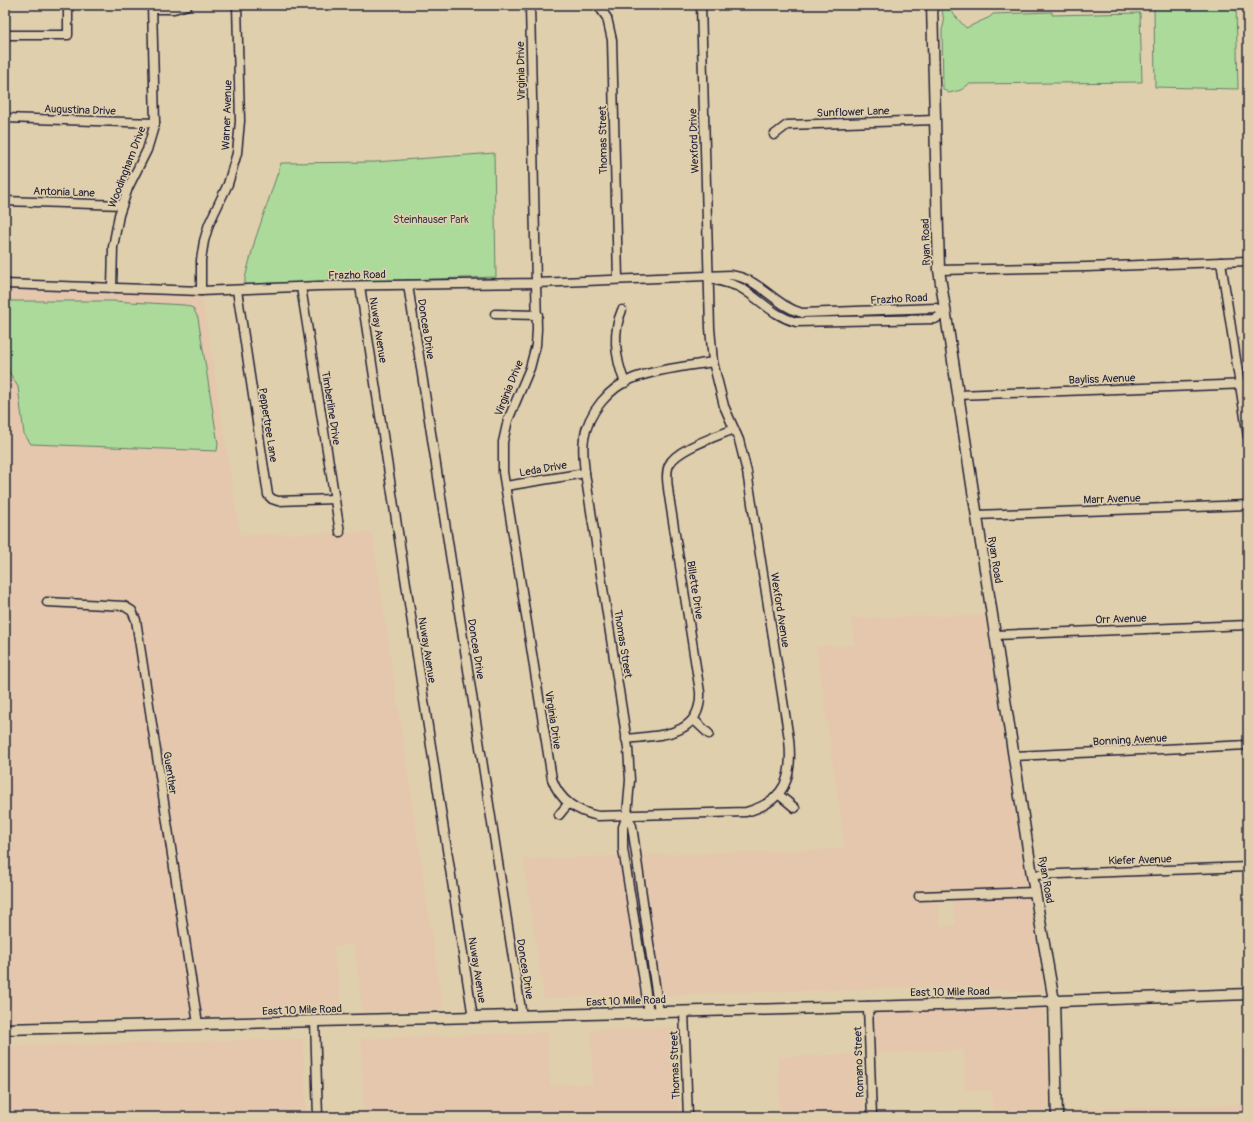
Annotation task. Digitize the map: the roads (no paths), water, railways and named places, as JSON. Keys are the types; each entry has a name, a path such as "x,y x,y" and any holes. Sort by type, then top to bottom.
{"main road":[{"name":"Ryan Road","path":"932,5 939,270 1032,875 1054,1001 1057,1117"},
{"name":"East 10 Mile Road","path":"5,1029 473,1018 1248,994"}],"street":[{"path":"5,35 68,35 68,5"},
{"path":"152,7 174,9 188,5"},
{"name":"Warner Avenue","path":"200,291 201,260 204,241 209,224 228,184 237,153 240,121 237,5"},
{"name":"Virginia Drive","path":"530,5 538,315 534,355 530,368 512,408 504,437 503,461 550,772 555,789 568,804 577,810 598,816 627,815"},
{"name":"Thomas Street","path":"598,5 607,18 612,40 618,279"},
{"name":"Wexford Drive","path":"701,5 708,276"},
{"name":"Woodingham Drive","path":"112,288 113,247 116,227 122,205 134,174 147,150 155,123 152,7"},
{"name":"Augustina Drive","path":"5,118 155,123"},
{"name":"Sunflower Lane","path":"774,135 787,125 935,120"},
{"name":"Antonia Lane","path":"5,201 122,205"},
{"path":"939,270 1087,267 1248,261"},
{"path":"1221,262 1244,384 1248,437"},
{"name":"Frazho Road","path":"5,284 200,291 301,287 536,283 730,275 743,277 761,288 785,307 802,312 936,308 945,313 935,319 796,322 776,315 740,287 717,282 708,276"},
{"name":"Wexford Avenue","path":"627,815 746,812 758,809 778,794 786,782 790,770 789,739 747,472 739,440 724,406 713,362 708,276"},
{"name":"Doncea Drive","path":"408,285 522,1016"},
{"name":"Nuway Avenue","path":"360,286 473,1018"},
{"name":"Timberline Drive","path":"301,287 340,532"},
{"name":"Peppertree Lane","path":"237,290 268,496 278,501 334,499"},
{"path":"622,310 617,328 617,351 618,365 625,383"},
{"path":"495,314 538,315"},
{"name":"Thomas Street","path":"660,1012 632,826 627,815 630,780 626,740 585,473 584,439 591,416 605,398 625,383 641,376 713,362"},
{"name":"Bayliss Avenue","path":"958,396 1244,384"},
{"name":"Billette Drive","path":"694,720 698,711 700,692 669,496 667,470 671,461 681,452 734,430"},
{"name":"Leda Drive","path":"506,486 585,473"},
{"name":"Marr Avenue","path":"976,515 1248,504"},
{"name":"Guenther","path":"47,602 124,606 132,611 136,620 198,1024"},
{"name":"Orr Avenue","path":"995,635 1248,625"},
{"path":"626,740 672,733 689,725 694,720 709,734"},
{"name":"Bonning Avenue","path":"1014,756 1248,745"},
{"path":"778,794 795,808"},
{"path":"559,815 568,804"},
{"path":"627,815 623,827 623,849 649,1012"},
{"name":"Kiefer Avenue","path":"1032,875 1248,867"},
{"path":"919,896 1036,892"},
{"path":"632,902 643,901"},
{"path":"637,937 648,934"},
{"name":"Romano Street","path":"868,1006 872,1117"},
{"name":"Thomas Street","path":"684,1011 688,1117"},
{"path":"315,1021 318,1117"}],"park label":[{"name":"Steinhauser Park","path":"431,219"}]}
